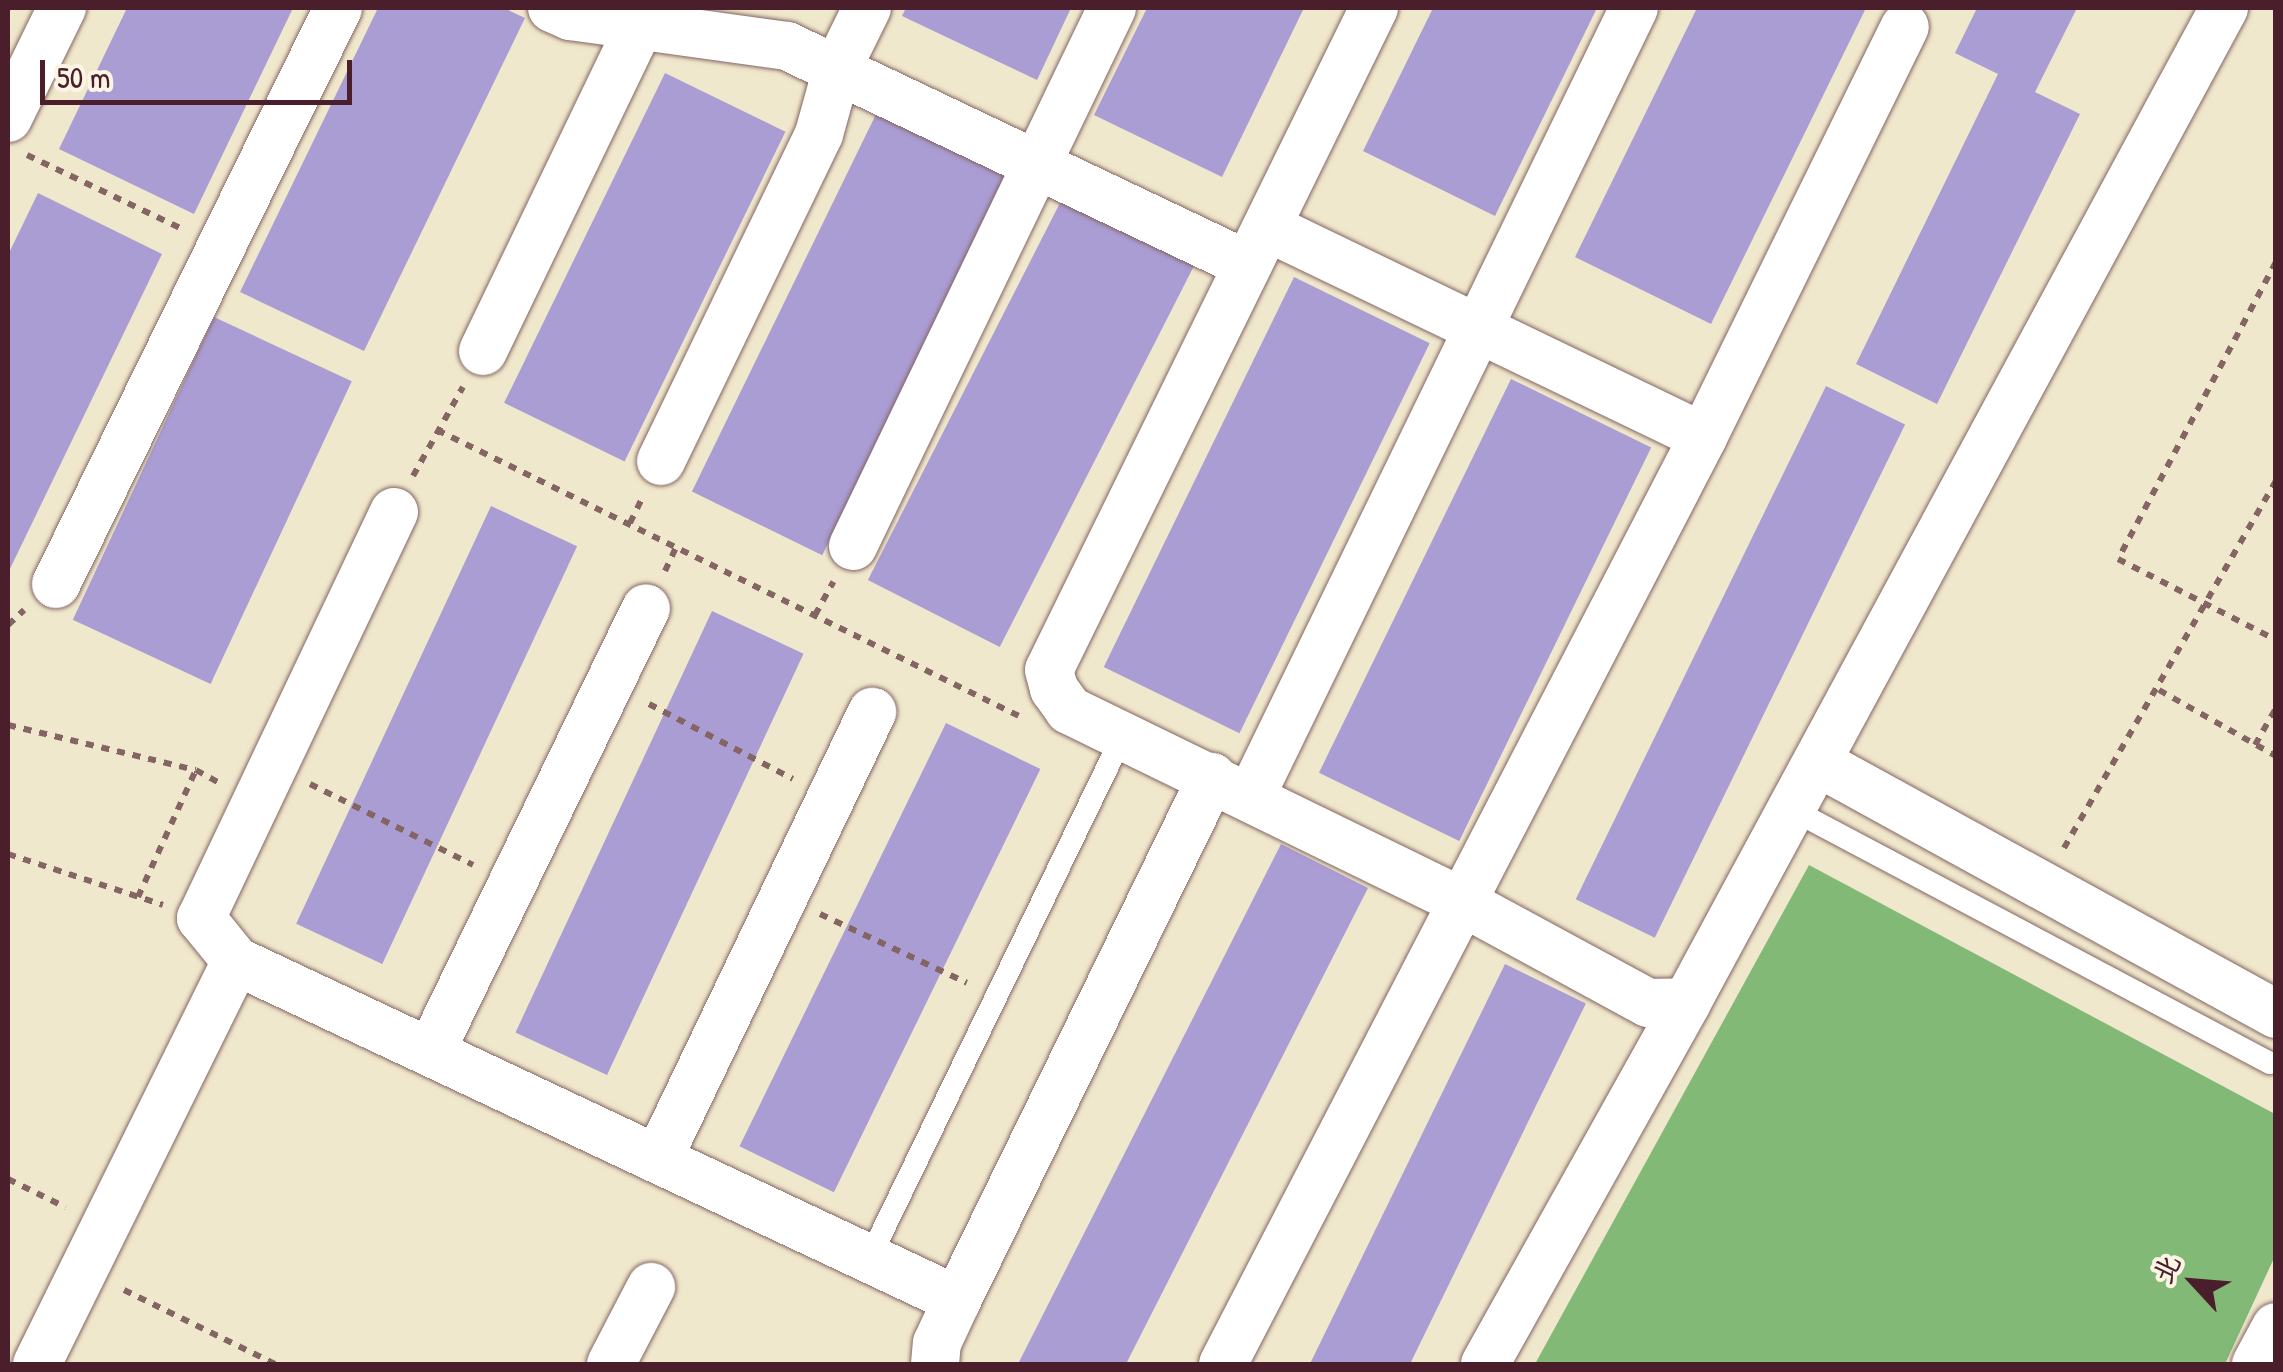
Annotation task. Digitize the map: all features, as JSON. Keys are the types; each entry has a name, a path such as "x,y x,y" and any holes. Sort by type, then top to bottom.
{"street":[{"path":"16,136 62,8"},
{"path":"56,584 338,8"},
{"path":"552,8 570,16 645,16 787,46 1038,164 1258,246 1702,437"},
{"path":"660,461 819,134 837,69 867,8"},
{"path":"852,546 1112,8"},
{"path":"1374,8 1048,670 1054,689 1069,710 1232,786 1462,902 1648,1003 1687,1002"},
{"path":"935,1364 937,1343 957,1300 1232,786 1634,8"},
{"path":"1485,1364 1687,1002 2224,8"},
{"path":"484,351 645,16"},
{"path":"1222,1364 1702,437 1905,27"},
{"path":"394,512 201,918 236,962 957,1300"},
{"path":"431,1051 646,608"},
{"path":"658,1159 872,712"},
{"path":"1817,762 2040,888 2276,1014"},
{"path":"36,1364 236,962"},
{"path":"611,1364 651,1287"},
{"path":"2256,1364 2276,1327"}],"lane":[{"path":"869,1260 1123,735"},
{"path":"1792,809 2270,1064"}],"path":[{"path":"16,136 222,248"},
{"path":"2276,262 2118,559 2276,640"},
{"path":"394,512 484,351"},
{"path":"438,430 1020,717"},
{"path":"2040,888 2159,690 2276,481"},
{"path":"609,683 830,798"},
{"path":"2159,690 2276,756"},
{"path":"2255,744 2276,708"},
{"path":"8,725 264,784 510,883"},
{"path":"138,897 196,770"},
{"path":"8,854 201,918"},
{"path":"782,897 996,997"},
{"path":"8,1179 103,1225"},
{"path":"82,1269 275,1364"}],"green space":[{"path":"1809,865 2275,1114 2275,1256 2225,1364 1535,1364"}],"building":[{"path":"127,8 293,8 194,214 59,149"},
{"path":"378,8 504,8 525,18 364,351 240,292"},
{"path":"906,8 1071,8 1037,80 902,16"},
{"path":"1147,8 1304,8 1222,177 1094,115"},
{"path":"1433,8 1597,8 1495,216 1363,151"},
{"path":"1697,8 1866,8 1711,324 1575,257"},
{"path":"1977,8 2077,8 2035,92 2080,114 1937,404 1856,364 1998,74 1955,53"},
{"path":"665,73 785,132 625,462 504,403"},
{"path":"880,106 1010,170 822,555 692,492"},
{"path":"38,193 162,254 8,573 8,255"},
{"path":"1064,195 1196,262 1000,647 868,580"},
{"path":"1294,277 1430,343 1239,733 1104,667"},
{"path":"214,317 352,381 211,684 73,620"},
{"path":"1511,379 1651,447 1459,841 1319,773"},
{"path":"1826,386 1905,425 1655,938 1576,899"},
{"path":"491,506 577,546 382,964 296,924"},
{"path":"712,611 804,654 607,1075 515,1032"},
{"path":"946,723 1040,769 834,1192 740,1146"},
{"path":"1281,844 1368,888 1126,1364 1019,1362"},
{"path":"1505,964 1586,1003 1410,1364 1310,1364"}]}
